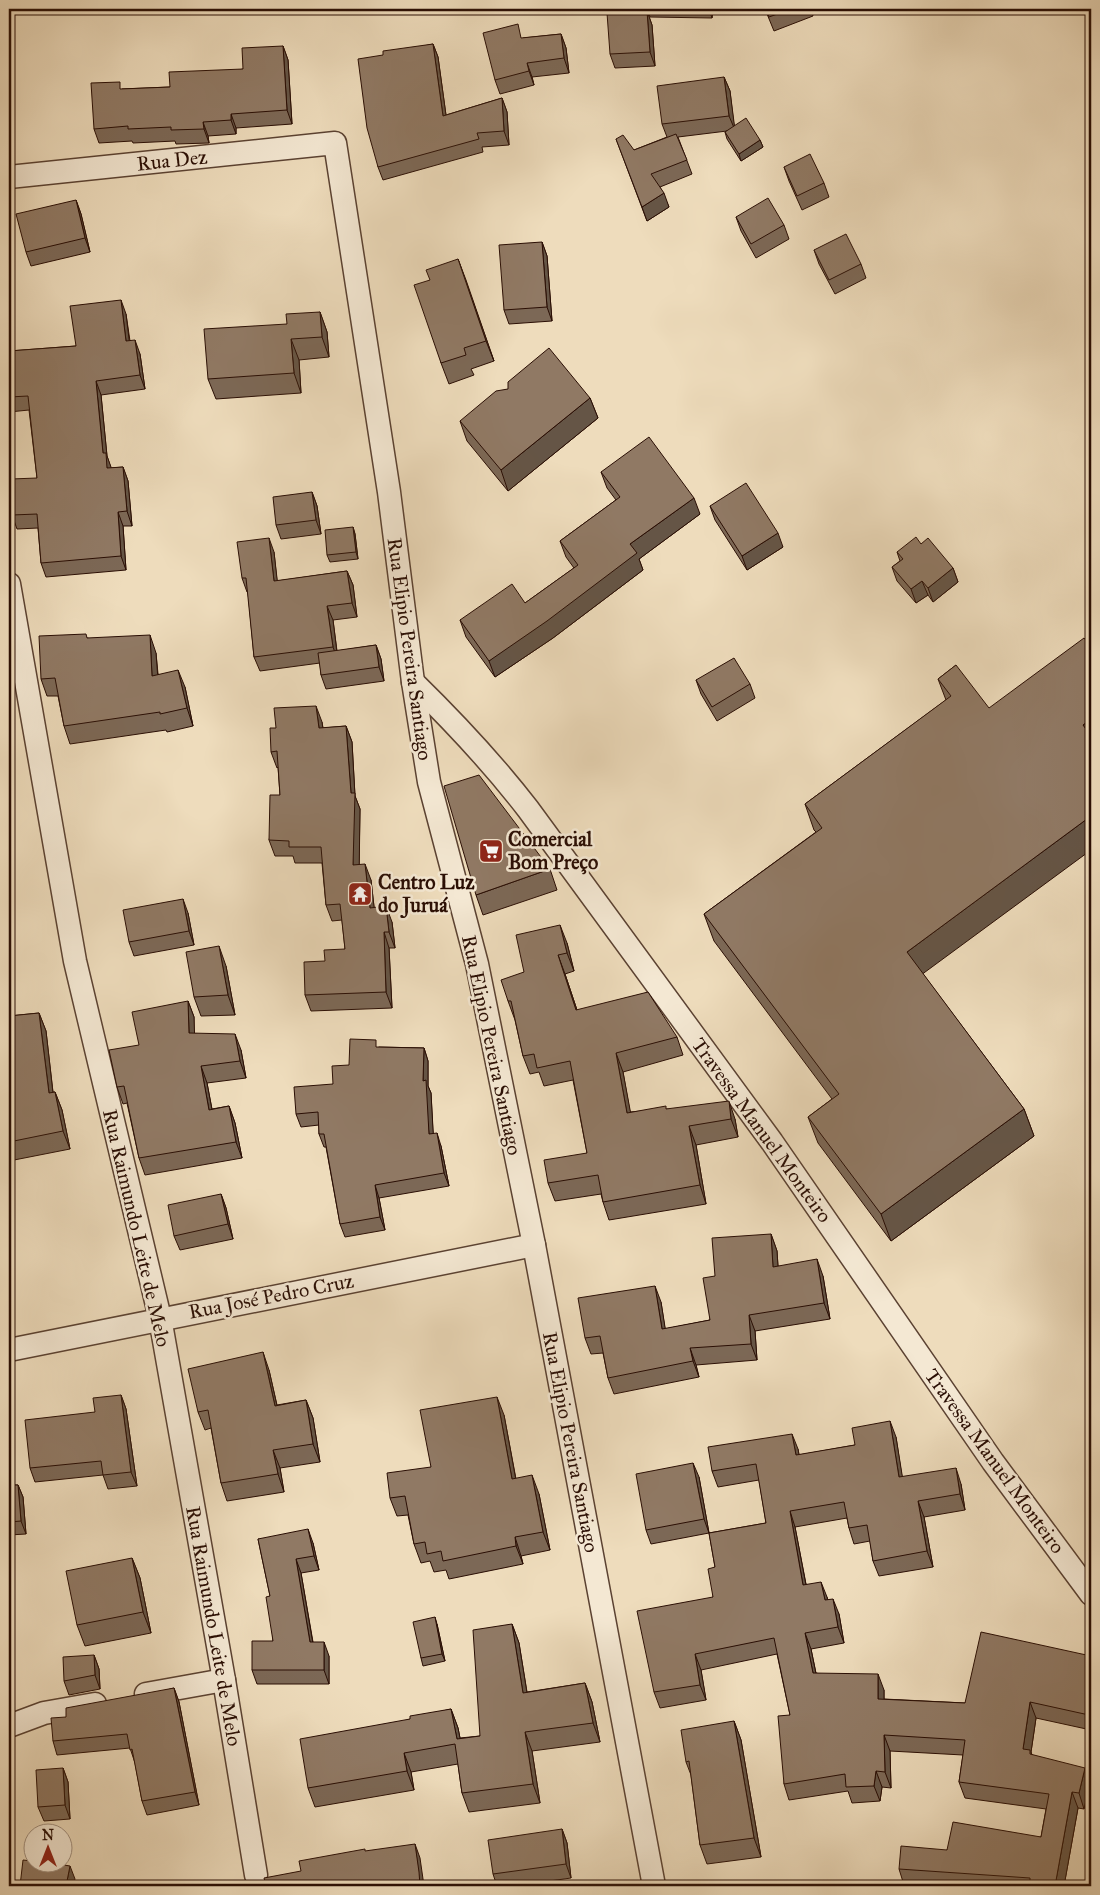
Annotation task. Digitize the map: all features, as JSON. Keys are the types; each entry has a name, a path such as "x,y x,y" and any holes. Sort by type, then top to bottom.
{"street":[{"name":"Rua Dez","path":"9,177 336,143"},
{"name":"Rua Elipio Pereira Santiago","path":"336,143 389,492 413,682 429,782 476,964 534,1244 654,1886"},
{"name":"Rua Raimundo Leite de Melo","path":"9,584 75,961 160,1318 224,1680 256,1875"},
{"name":"Travessa Manuel Monteiro","path":"413,682 466,734 528,809 772,1142 993,1462 1091,1594"},
{"name":"Rua José Pedro Cruz","path":"9,1350 534,1244"},
{"path":"9,1726 44,1713 224,1680"}],"building":[{"path":"766,9 791,9 769,17"},
{"path":"647,11 650,52 610,54 607,13"},
{"path":"518,24 521,38 561,34 564,58 527,63 529,71 495,80 483,33"},
{"path":"433,44 443,116 502,98 504,131 477,133 479,139 378,167 367,128 358,59 383,55 383,51"},
{"path":"283,46 287,110 231,114 231,120 203,122 204,129 171,130 171,127 128,129 128,126 94,129 91,83 120,82 120,89 170,87 169,72 243,69 242,48"},
{"path":"724,77 729,116 662,124 657,86"},
{"path":"746,118 760,140 739,154 725,132"},
{"path":"676,134 687,160 651,174 664,193 642,207 616,139 623,135 634,150"},
{"path":"810,154 824,183 797,196 784,167"},
{"path":"768,198 784,225 751,244 736,217"},
{"path":"76,200 85,238 26,252 16,214"},
{"path":"846,234 861,264 829,280 814,250"},
{"path":"542,242 547,307 504,310 499,245"},
{"path":"458,259 486,341 464,348 466,355 441,363 414,285 430,280 426,270"},
{"path":"121,300 126,341 135,340 140,375 96,381 103,453 106,453 107,468 123,467 127,511 118,512 121,556 41,563 37,514 12,515 11,479 37,478 28,396 9,397 9,351 76,346 70,306"},
{"path":"320,312 322,337 291,339 294,373 208,379 204,329 287,324 286,314"},
{"path":"549,348 590,398 501,470 460,421 496,391 508,389 508,382"},
{"path":"649,437 694,498 630,544 637,553 547,621 489,661 460,620 512,584 525,603 578,565 560,541 620,497 601,472"},
{"path":"746,483 778,533 742,556 710,506"},
{"path":"312,492 316,520 276,525 273,497"},
{"path":"353,527 356,552 327,555 325,530"},
{"path":"916,537 921,544 928,538 953,568 928,588 922,581 911,589 892,567 903,559 897,552"},
{"path":"269,538 274,581 347,571 352,603 327,606 333,647 254,657 246,578 242,578 237,542"},
{"path":"86,634 87,638 150,635 152,676 178,670 187,708 160,714 160,712 64,726 55,678 41,679 39,636"},
{"path":"1084,638 1091,644 1091,719 1083,725 1091,736 1091,816 907,952 1024,1109 881,1214 808,1117 839,1094 704,914 822,828 805,804 951,696 938,679 956,665 989,708"},
{"path":"376,645 379,667 321,675 318,653"},
{"path":"734,658 750,684 712,707 696,680"},
{"path":"316,706 319,728 346,726 351,793 355,793 353,865 365,864 370,908 386,906 389,932 384,932 386,992 305,995 304,962 325,961 324,950 345,949 340,904 326,905 321,847 289,847 289,841 269,840 270,795 280,795 277,751 271,752 270,728 276,728 274,708"},
{"path":"479,775 550,869 476,895 444,786"},
{"path":"183,899 189,931 129,942 123,910"},
{"path":"560,925 567,953 558,955 576,1010 648,992 677,1037 616,1053 627,1113 666,1106 666,1109 729,1101 731,1119 689,1126 700,1185 603,1202 598,1175 548,1183 544,1160 587,1153 570,1061 537,1068 534,1054 523,1056 511,1001 508,1001 501,980 524,972 516,935"},
{"path":"219,946 228,995 194,997 186,952"},
{"path":"188,1001 189,1033 235,1034 240,1061 201,1066 209,1110 229,1106 236,1142 139,1158 124,1086 117,1087 109,1050 139,1045 132,1012"},
{"path":"39,1013 49,1093 55,1092 63,1131 9,1142 9,1016"},
{"path":"350,1039 376,1040 376,1047 424,1048 423,1081 426,1080 429,1134 437,1133 444,1173 375,1185 380,1217 340,1224 324,1134 319,1134 318,1112 296,1114 294,1087 333,1084 332,1066 349,1065"},
{"path":"221,1194 228,1224 174,1236 168,1205"},
{"path":"771,1234 773,1267 817,1259 824,1303 749,1315 751,1344 690,1348 693,1361 608,1378 600,1336 585,1338 578,1298 655,1286 662,1329 710,1320 703,1278 715,1276 712,1238"},
{"path":"263,1352 275,1406 306,1400 313,1444 273,1450 278,1474 221,1483 208,1410 198,1412 188,1369"},
{"path":"121,1395 131,1472 103,1475 101,1461 30,1468 25,1420 95,1412 93,1398"},
{"path":"497,1397 512,1479 532,1475 543,1532 515,1537 516,1546 443,1561 441,1551 427,1554 425,1542 414,1544 405,1496 390,1498 387,1473 431,1467 420,1410"},
{"path":"890,1421 899,1477 956,1468 960,1494 918,1501 927,1551 873,1561 867,1525 849,1528 844,1502 790,1511 803,1585 821,1582 825,1600 833,1599 838,1627 805,1633 813,1673 878,1674 878,1699 965,1703 981,1632 1091,1656 1091,1704 1089,1715 1030,1702 1023,1749 1030,1750 1030,1754 1085,1768 1079,1793 1072,1792 1055,1886 1030,1886 1030,1878 899,1869 901,1846 947,1850 953,1822 1041,1837 1049,1794 959,1782 965,1740 884,1735 885,1772 876,1771 874,1786 846,1787 845,1774 784,1784 778,1716 790,1715 774,1638 695,1654 700,1685 654,1692 637,1611 713,1597 708,1569 715,1567 709,1533 766,1523 756,1464 712,1471 708,1447 792,1434 796,1455 855,1445 852,1428"},
{"path":"693,1463 704,1519 646,1530 636,1474"},
{"path":"9,1485 18,1485 21,1521 9,1522"},
{"path":"308,1529 314,1556 296,1559 310,1642 324,1642 324,1670 252,1670 252,1641 273,1641 266,1597 270,1596 258,1539"},
{"path":"132,1558 143,1612 77,1625 66,1571"},
{"path":"435,1617 442,1654 421,1658 413,1622"},
{"path":"512,1624 523,1693 585,1683 593,1723 525,1732 533,1784 462,1793 455,1744 404,1753 407,1771 308,1788 300,1739 410,1719 410,1716 451,1709 457,1739 480,1736 473,1630"},
{"path":"94,1655 95,1675 64,1681 63,1657"},
{"path":"174,1688 195,1792 142,1801 132,1749 130,1750 127,1734 53,1741 51,1718 66,1717 66,1708"},
{"path":"734,1721 754,1838 700,1845 689,1761 686,1762 681,1730"},
{"path":"63,1768 65,1805 38,1807 36,1770"},
{"path":"562,1829 566,1864 493,1874 488,1840"},
{"path":"415,1844 420,1886 266,1886 264,1878 301,1871 299,1861 365,1849 365,1851"},
{"path":"22,1869 22,1872 69,1872 66,1886 20,1886"}],"place":[{"name":"Comercial Bom Preço","path":"491,851"},
{"name":"Centro Luz do Juruá","path":"360,894"}]}
